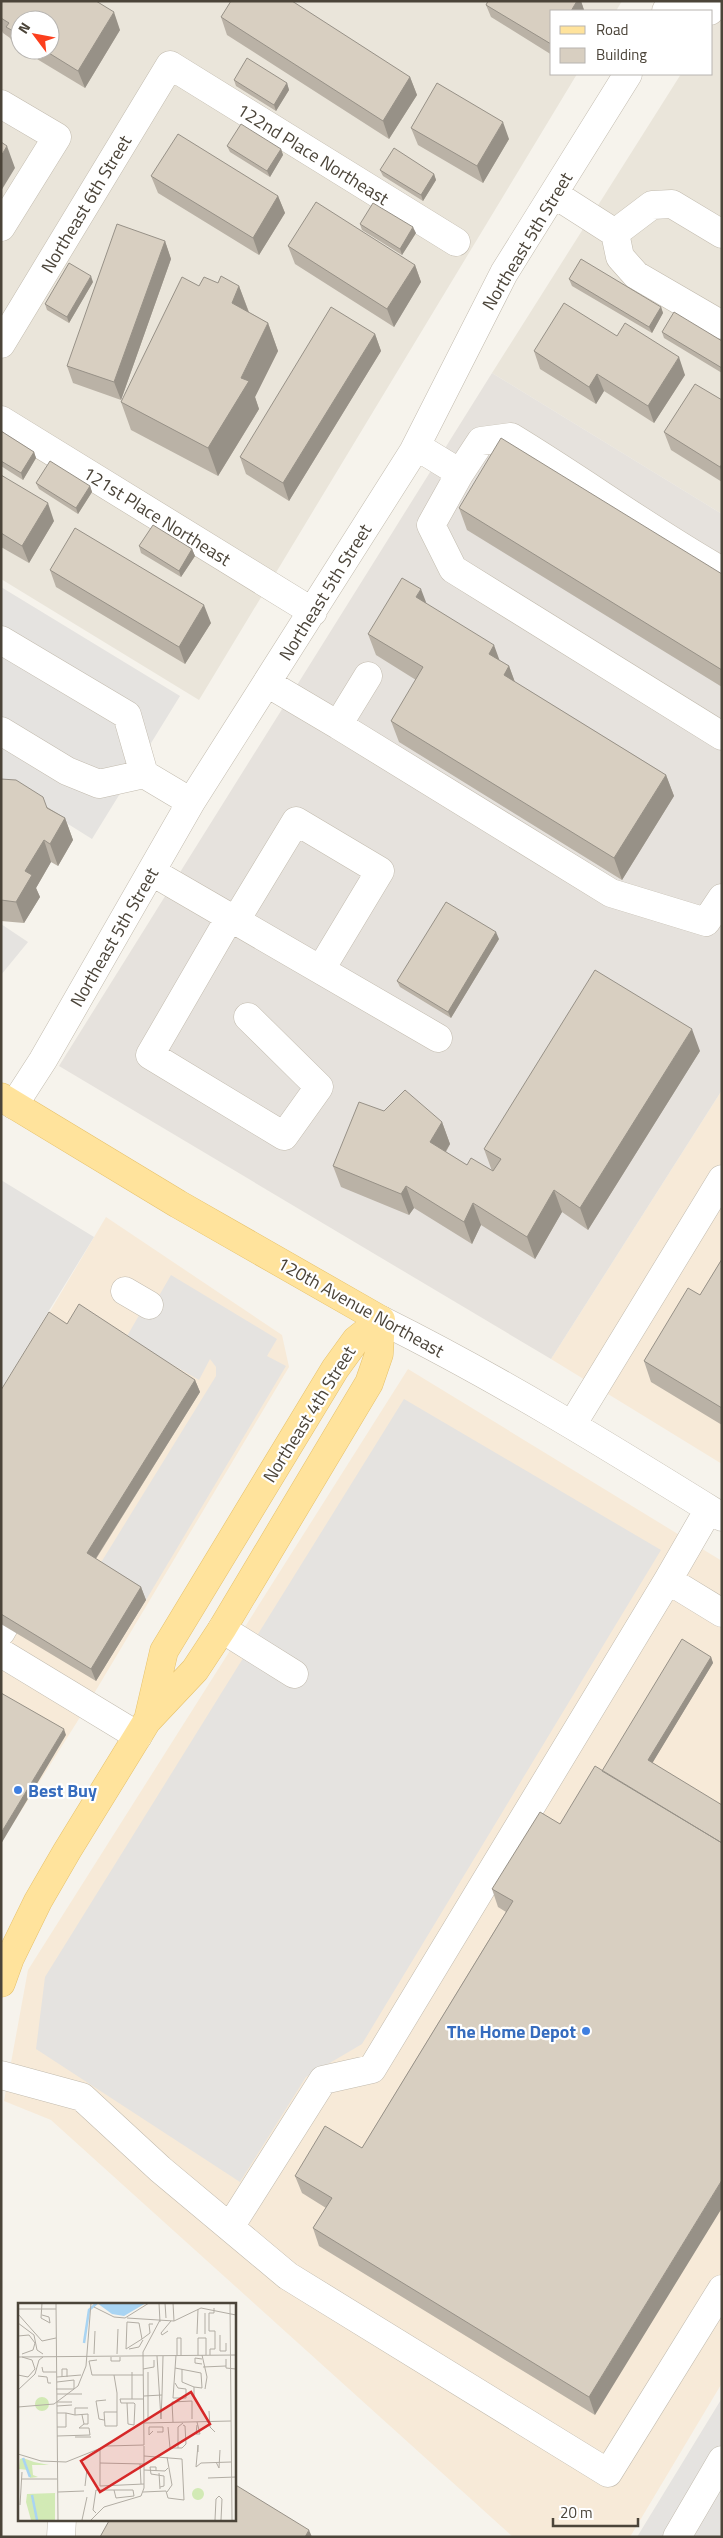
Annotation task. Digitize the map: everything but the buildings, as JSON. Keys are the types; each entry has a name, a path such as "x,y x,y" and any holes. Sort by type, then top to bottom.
{"main road":[{"name":"120th Avenue Northeast","path":"8,1101 186,1209 381,1320"},
{"name":"Northeast 4th Street","path":"1,1983 10,1958 38,1901 143,1728 195,1670 222,1629 369,1383 379,1354 381,1320"},
{"name":"Northeast 4th Street","path":"143,1728 164,1651 335,1369 356,1340 381,1320"}],"street":[{"path":"693,1 708,10"},
{"name":"122nd Place Northeast","path":"170,65 456,242"},
{"name":"Northeast 6th Street","path":"1,344 170,65"},
{"name":"Northeast 5th Street","path":"8,1101 152,872 191,802 313,612 416,446 504,273 627,75"},
{"path":"1,104 57,137 1,227"},
{"path":"554,194 615,233 620,257 636,276 722,326"},
{"path":"615,233 652,205 672,204 722,234"},
{"name":"121st Place Northeast","path":"1,420 313,612"},
{"path":"722,571 680,547 588,484 511,436 481,441 460,473 431,525 453,569 722,736"},
{"path":"416,446 460,473"},
{"path":"1,640 127,715 144,774 191,802"},
{"path":"338,725 368,676"},
{"path":"267,683 611,893 706,922 722,898"},
{"path":"1,731 67,771 99,784 144,774"},
{"path":"248,1017 319,1087 284,1136 150,1055 233,918 296,822 380,871 321,969"},
{"path":"152,872 438,1038"},
{"path":"572,1425 722,1179"},
{"path":"125,1291 149,1305"},
{"name":"120th Avenue Northeast","path":"381,1320 437,1348 572,1425 715,1513"},
{"path":"230,2227 323,2080 372,2069 668,1580 715,1513"},
{"path":"668,1580 722,1612"},
{"path":"222,1629 294,1674"},
{"path":"1,1653 57,1672 143,1728"},
{"path":"1,2075 82,2097 160,2169 288,2276 608,2473 722,2289"},
{"path":"677,2537 722,2460"},
{"path":"60,2537 62,2520"}],"shaded area":[{"path":"1,1 622,1 617,10 550,10 550,75 576,75 199,700 1,579"},
{"path":"722,9 722,514 492,373 680,75 713,75 713,23"},
{"path":"492,373 722,514 722,1090 551,1359 59,1066"},
{"path":"1,587 180,696 92,839 1,782"},
{"path":"1,924 28,942 1,975"},
{"path":"722,1090 722,1464 551,1359"},
{"path":"1,1180 94,1237 1,1389"},
{"path":"106,1217 282,1335 289,1367 77,1722 1,1843 1,1394"},
{"path":"171,1275 277,1339 267,1356 286,1366 146,1600 97,1569 216,1376 216,1367 210,1359 199,1380 126,1338 138,1317 160,1294"},
{"path":"408,1369 722,1561 722,2383 630,2537 513,2537 51,2120 4,2101 28,1970"},
{"path":"404,1399 661,1550 362,2044 306,2077 240,2182 36,2049 45,1977"},
{"path":"722,2398 722,2533 720,2537 637,2537"}],"place":[{"name":"Best Buy","path":"18,1790"},
{"name":"The Home Depot","path":"586,2031"}]}
